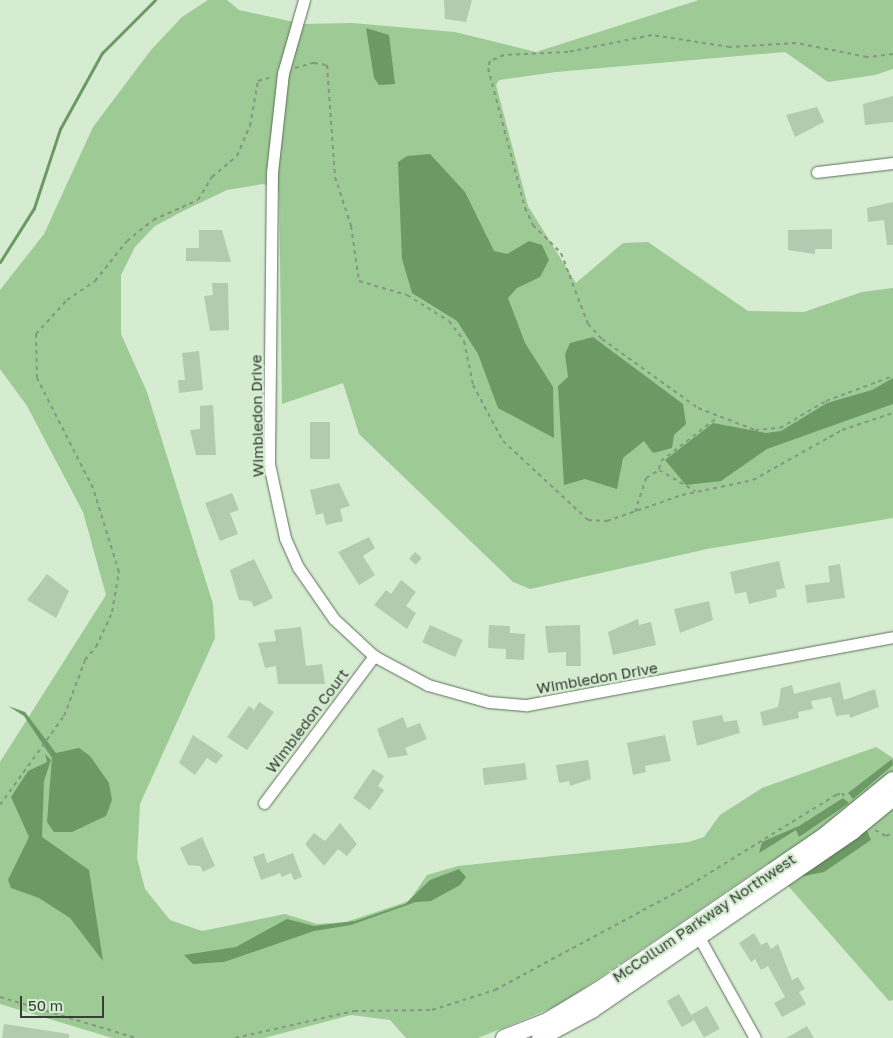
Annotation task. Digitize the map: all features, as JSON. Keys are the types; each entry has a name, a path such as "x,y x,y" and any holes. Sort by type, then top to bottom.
{"street":[{"name":"Wimbledon Drive","path":"304,0 284,73 272,172 269,464 277,510 298,566 334,619 374,656 457,696 527,705 893,637"},
{"path":"817,172 893,164"},
{"name":"Wimbledon Court","path":"264,803 374,656"},
{"name":"McCollum Parkway Northwest","path":"862,815 893,780"},
{"name":"McCollum Parkway Northwest","path":"540,1038 587,1013 696,932 862,815 893,798"},
{"path":"696,932 755,1038"},
{"name":"McCollum Parkway Northwest","path":"504,1038 570,1008 696,932"}],"path":[{"path":"893,54 867,57 796,43 730,47 652,35 568,52 504,55 490,61 504,142 525,208 533,225 568,265 588,324 687,401 718,417 755,430 780,428 826,401 893,376"},
{"path":"290,70 314,63 327,65 335,177 351,226 358,281 417,299 449,321 464,341 473,385 504,441 588,520 598,523 697,492 753,480 842,430 893,413"},
{"path":"0,805 38,749 64,716 85,660 104,632 119,572 93,488 40,385 33,354 36,334 67,300 95,280 127,241 153,220 198,200 219,170 237,156 250,126 258,81 276,77"},
{"path":"635,512 646,478 659,470 661,461 718,417"},
{"path":"659,470 697,492"},
{"path":"235,1038 354,1010 432,1010 495,990 690,885 842,793 880,835 893,834"},
{"path":"0,997 136,1038"}],"shaded area":[{"path":"208,0 227,0 239,10 303,24 352,23 455,32 536,52 699,0 893,0 893,69 875,75 828,82 785,52 556,72 499,80 496,85 528,206 576,283 623,243 648,242 748,311 804,312 862,292 893,288 893,518 707,549 530,589 513,582 359,434 343,383 282,404 279,191 263,184 227,190 185,210 155,226 135,247 121,275 121,334 147,392 213,604 215,638 140,804 137,858 145,889 170,920 202,931 285,914 317,924 346,922 409,901 427,875 458,866 689,842 704,837 720,815 762,788 876,747 893,758 893,1000 889,1001 768,863 559,1005 478,1038 406,1038 390,1020 351,1015 264,1038 112,1038 0,1004 0,762 106,595 83,512 27,406 0,369 0,290 44,234 93,127 151,50 182,17"},
{"path":"366,28 389,35 395,84 379,85 374,78"},
{"path":"430,154 465,192 494,251 507,254 529,241 542,245 549,260 540,277 517,288 508,298 525,343 553,387 554,438 498,408 478,354 457,321 412,293 402,259 398,162 407,156"},
{"path":"593,337 683,404 686,424 674,435 672,448 653,453 644,441 623,458 617,489 585,479 564,485 558,386 568,377 565,354 570,343"},
{"path":"893,378 893,404 767,449 721,481 686,485 665,460 713,423 766,433 781,431 827,403 872,390"},
{"path":"8,706 25,712 56,753 79,748 90,756 109,783 112,800 106,816 72,832 54,832 47,822 52,758 24,716"},
{"path":"45,754 51,760 44,781 42,837 89,870 103,961 70,918 39,898 11,888 8,880 29,837 11,797 28,771 47,762"},
{"path":"892,759 893,765 853,799 848,793"},
{"path":"843,798 849,803 799,837 796,830 759,853 762,842 799,826"},
{"path":"866,828 871,840 824,872 799,877"},
{"path":"459,869 466,877 460,885 431,901 416,902 351,925 314,931 224,962 193,964 184,955 236,947 287,919 314,926 355,921 405,904 430,880"}],"building":[{"path":"444,0 472,0 466,22 445,19"},
{"path":"893,96 893,122 865,125 863,104"},
{"path":"817,107 824,122 795,137 786,115"},
{"path":"893,202 893,245 887,245 884,220 868,222 867,208"},
{"path":"832,229 832,249 815,249 815,254 788,250 788,230"},
{"path":"199,230 222,230 231,262 186,261 186,248 199,248"},
{"path":"212,283 228,283 229,330 210,331 204,296 213,295"},
{"path":"199,351 203,390 179,393 178,380 185,380 182,353"},
{"path":"213,405 216,455 196,455 190,430 200,429 200,406"},
{"path":"310,422 330,422 330,459 310,459"},
{"path":"339,483 350,506 340,509 343,521 326,525 323,513 316,515 310,490"},
{"path":"232,493 239,510 230,513 238,534 220,541 205,503"},
{"path":"369,537 375,548 363,556 375,575 359,585 338,552"},
{"path":"415,552 422,558 416,565 409,559"},
{"path":"254,559 273,598 254,607 251,601 239,600 230,570"},
{"path":"779,561 785,588 776,590 777,597 749,604 746,592 735,594 730,572"},
{"path":"840,564 845,598 807,603 805,585 830,582 828,566"},
{"path":"47,574 69,591 56,618 27,600"},
{"path":"401,580 416,592 406,606 416,613 407,629 374,605 386,590 391,594"},
{"path":"709,601 713,620 680,633 674,609"},
{"path":"638,619 639,625 651,622 656,645 613,655 608,632"},
{"path":"430,625 463,640 455,657 422,642"},
{"path":"489,625 510,626 510,633 525,634 524,660 506,659 506,649 488,648"},
{"path":"580,625 581,666 566,666 566,652 548,653 545,626"},
{"path":"301,627 306,666 322,664 325,684 278,684 276,666 265,668 258,643 276,641 274,630"},
{"path":"840,682 844,700 875,689 879,707 850,718 849,714 836,716 831,697 811,701 813,709 798,712 799,718 763,726 760,712 778,707 781,688 792,685 794,694"},
{"path":"259,702 274,712 247,750 227,737 249,706 254,710"},
{"path":"722,715 724,722 737,720 740,733 697,746 692,721"},
{"path":"403,717 407,728 420,723 427,739 405,748 408,755 388,758 377,729"},
{"path":"193,735 223,755 216,764 207,758 195,775 179,763"},
{"path":"665,735 671,761 645,766 646,772 633,775 627,743"},
{"path":"588,760 591,779 570,786 569,781 559,783 556,765"},
{"path":"525,763 527,780 484,785 482,768"},
{"path":"373,769 384,776 378,786 384,790 370,810 353,798"},
{"path":"340,823 357,844 347,856 338,849 324,866 305,844 314,833 325,841"},
{"path":"202,837 215,866 203,872 200,866 188,865 180,848"},
{"path":"264,853 267,863 293,853 302,877 294,880 291,873 282,877 280,873 261,880 253,857"},
{"path":"754,933 761,945 767,942 771,949 778,944 792,980 798,977 805,989 799,992 806,1004 782,1017 774,1003 785,997 768,966 761,970 755,959 751,962 739,943"},
{"path":"679,994 694,1020 682,1027 667,1001"},
{"path":"707,1006 720,1029 704,1037 691,1015"},
{"path":"4,1024 69,1034 69,1038 2,1038"},
{"path":"807,1026 814,1038 786,1038"}],"waterway":[{"path":"0,262 34,208 60,129 102,53 155,0"}]}
